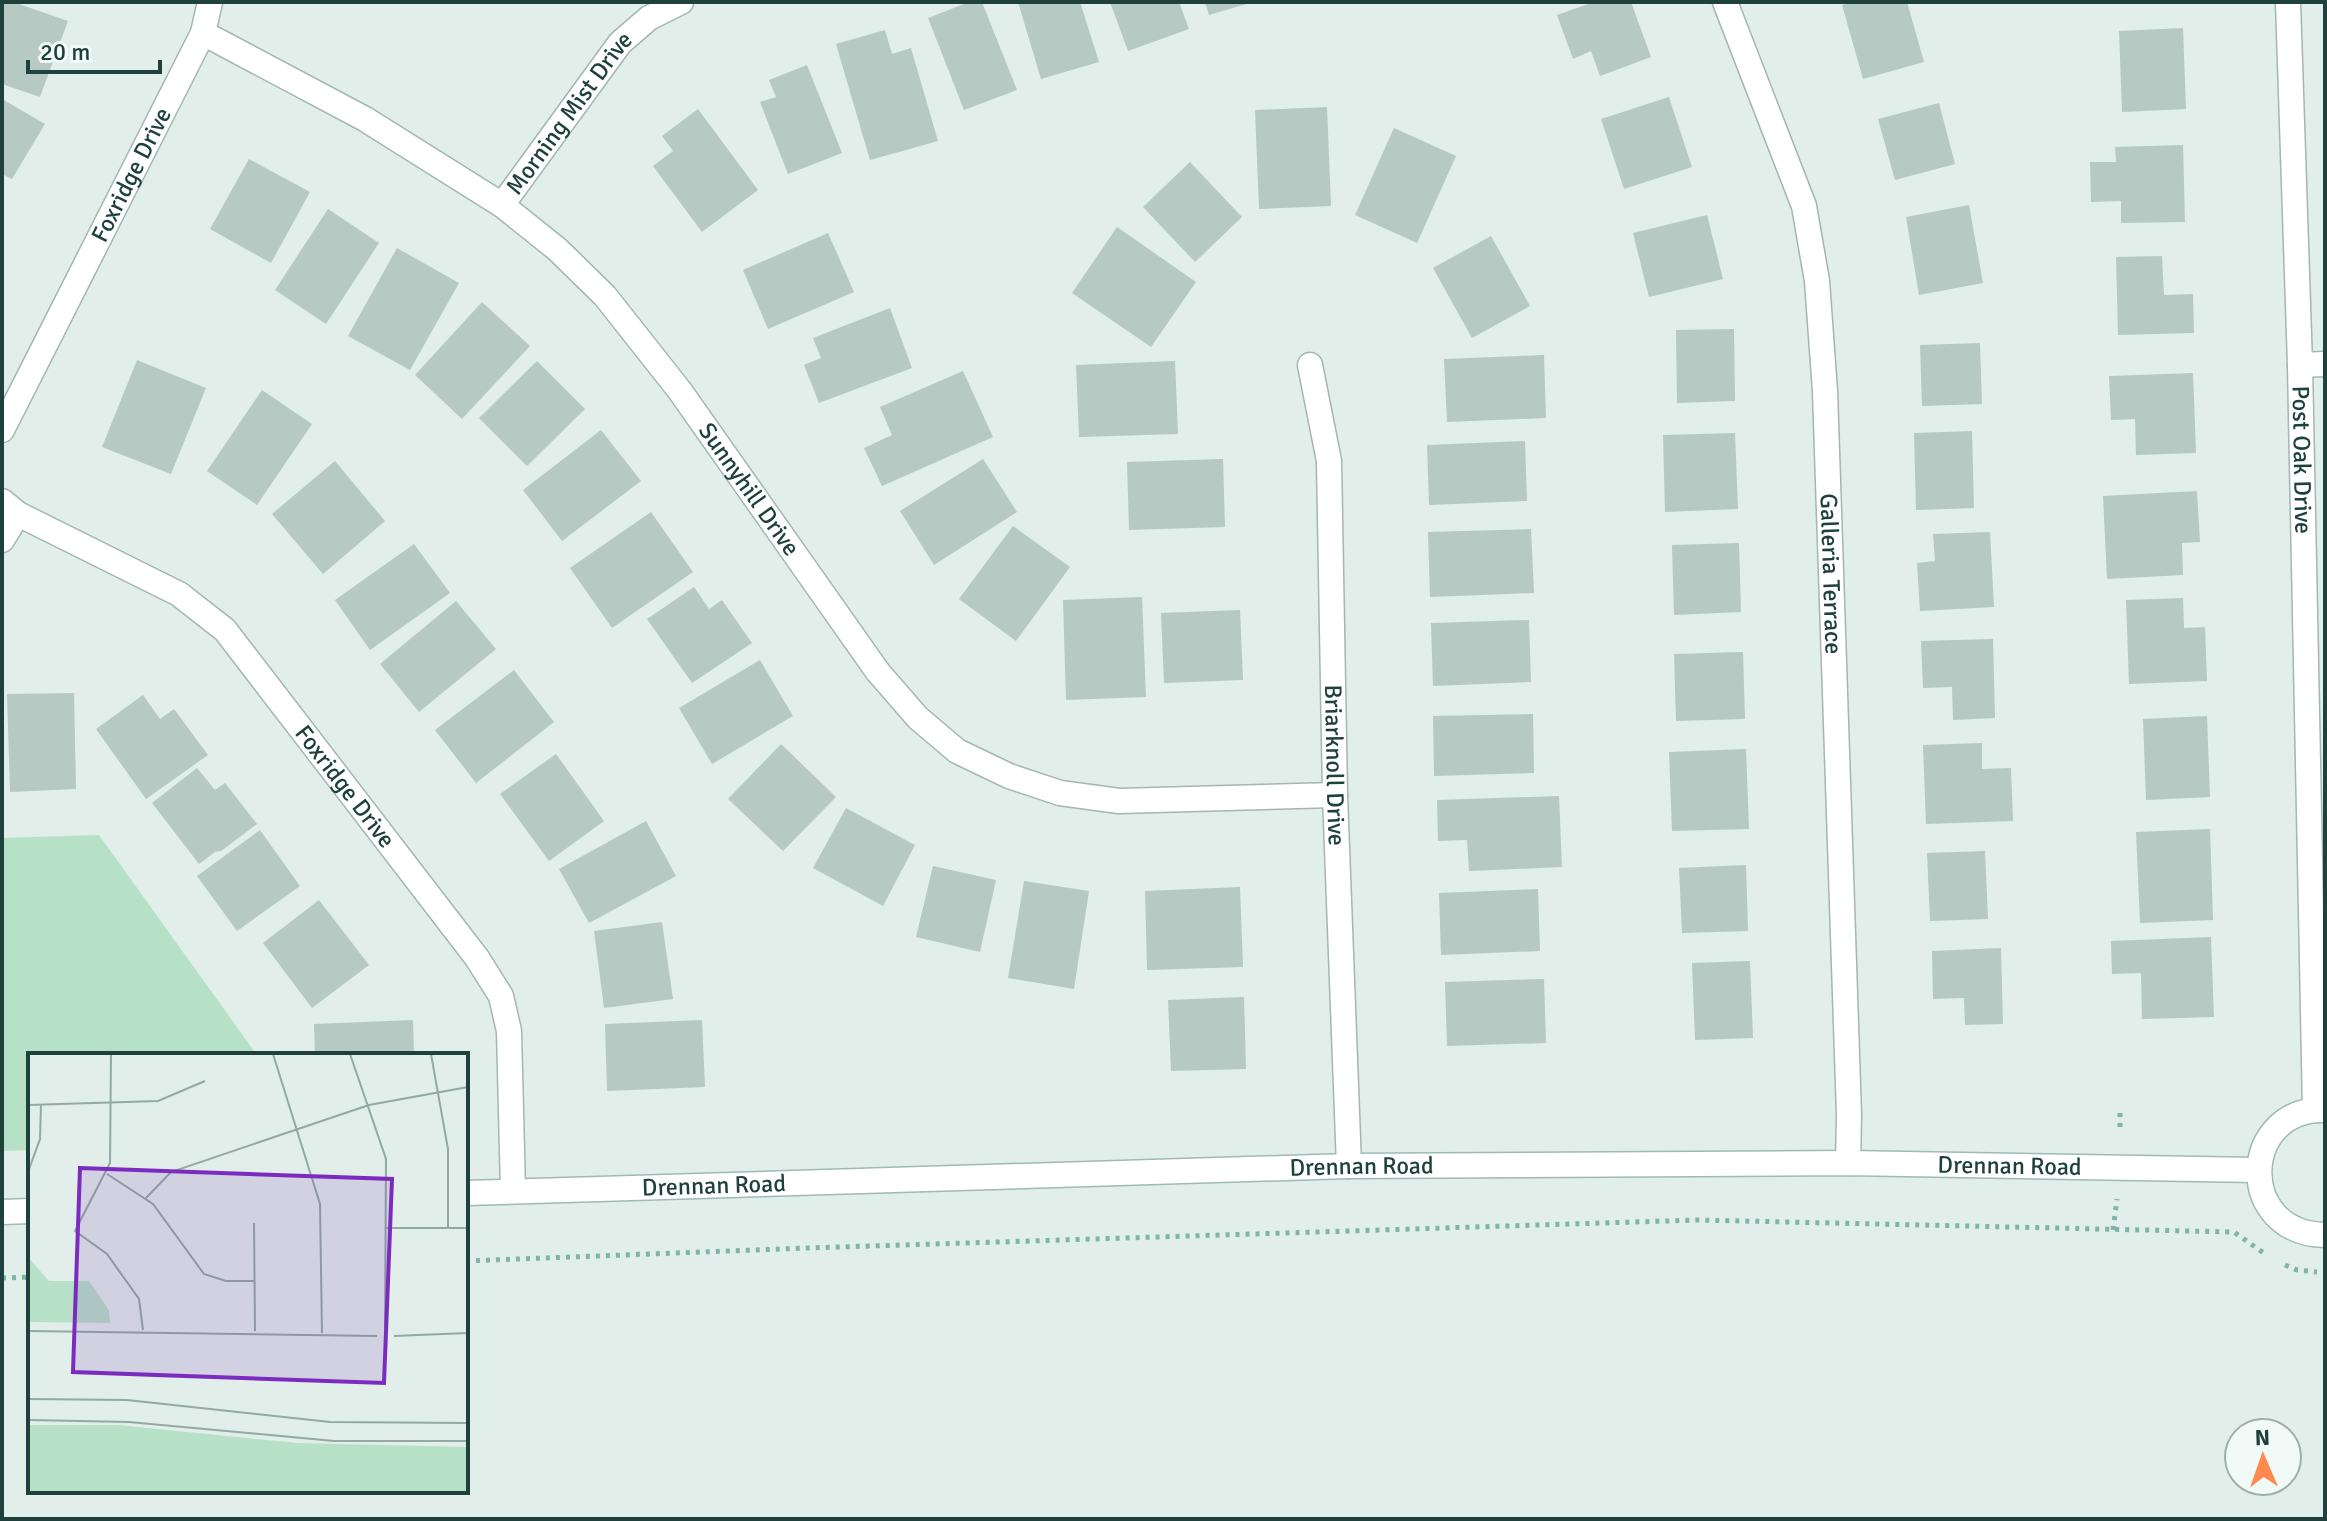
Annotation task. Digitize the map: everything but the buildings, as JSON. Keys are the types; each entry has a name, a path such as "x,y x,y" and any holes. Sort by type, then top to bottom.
{"street":[{"name":"Foxridge Drive","path":"2,430 203,33 210,2"},
{"name":"Morning Mist Drive","path":"502,205 620,43 649,18 681,2"},
{"name":"Galleria Terrace","path":"1725,2 1804,206 1817,281 1826,422 1849,1100 1848,1163"},
{"name":"Post Oak Drive","path":"2288,2 2320,1110"},
{"name":"Sunnyhill Drive","path":"203,33 365,119 502,205 557,249 605,296 680,391 878,672 918,718 957,751 1009,776 1060,793 1119,801 1335,795"},
{"path":"2300,365 2325,364"},
{"name":"Briarknoll Drive","path":"1310,365 1329,461 1335,795 1349,1166"},
{"name":"Foxridge Drive","path":"10,508 179,594 225,630 477,958 501,996 509,1031 513,1191"},
{"path":"2,540 10,508"},
{"path":"2320,1110 2297,1114 2282,1123 2270,1137 2258,1170 2261,1191 2270,1209 2284,1224 2303,1233 2325,1235"},
{"name":"Drennan Road","path":"468,1193 1349,1166 1848,1163 2258,1170"},
{"path":"2,1212 28,1211"}],"path":[{"path":"468,1261 1698,1220 2234,1232 2271,1258"},
{"path":"2284,1264 2297,1270 2325,1273"},
{"path":"2,1278 28,1277"}],"green space":[{"path":"99,835 254,1053 28,1053 28,1150 2,1151 2,838"}]}
